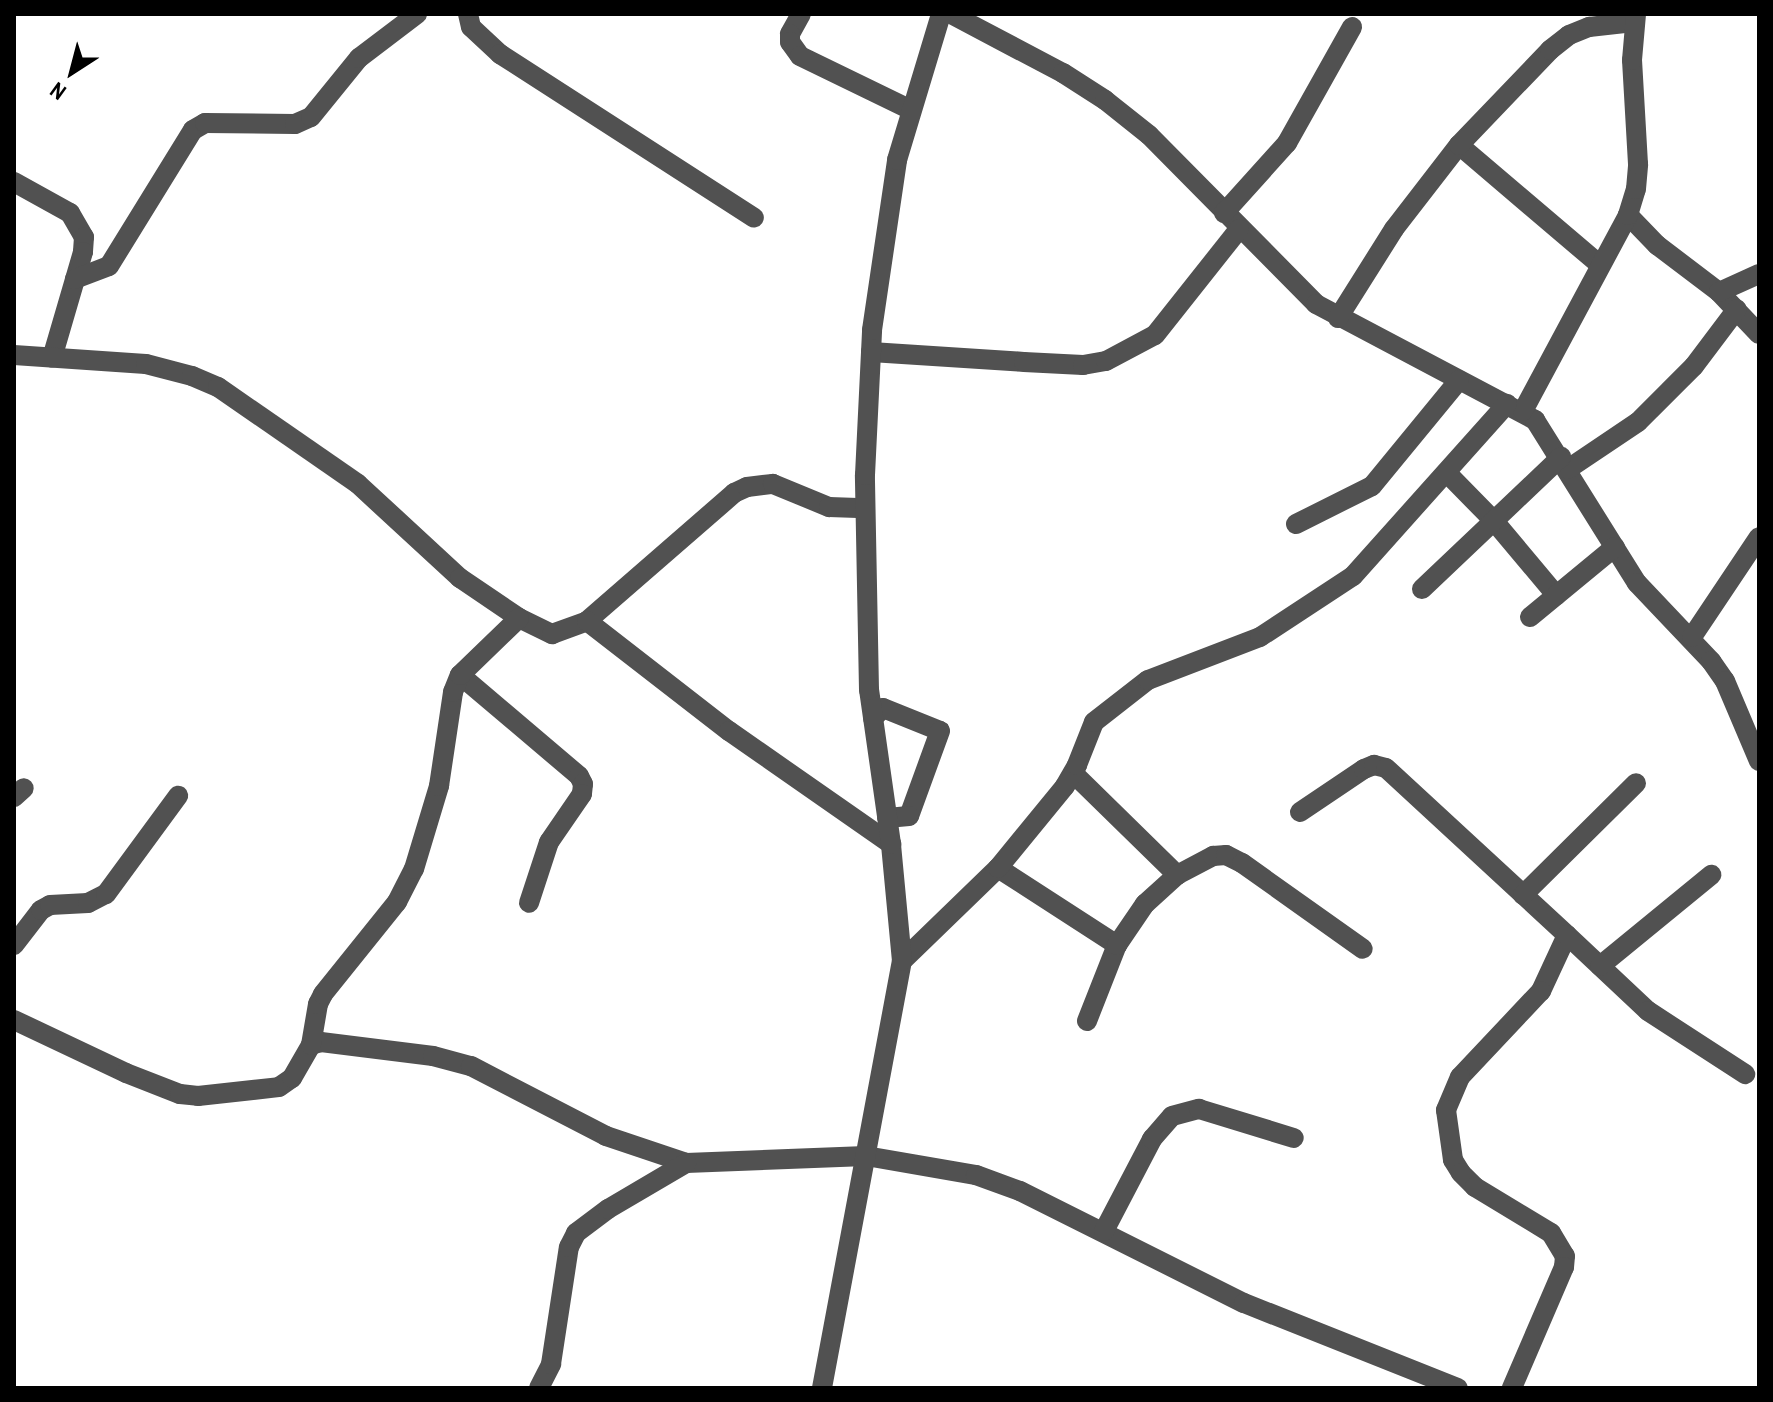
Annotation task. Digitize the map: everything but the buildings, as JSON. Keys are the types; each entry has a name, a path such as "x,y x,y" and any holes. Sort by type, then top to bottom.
{"street":[{"path":"75,279 109,266 193,130 205,123 295,124 311,117 359,58 417,14"},
{"path":"468,14 471,27 500,54 754,218"},
{"path":"801,14 790,34 790,42 800,56 911,110"},
{"path":"822,1388 902,961 891,844 869,690 865,508 871,352 897,160 941,14"},
{"path":"951,14 1063,73 1105,100 1149,135 1295,286 1338,318 1535,420 1651,600 1692,637 1725,681 1759,761"},
{"path":"902,961 998,868 1073,773 1094,722 1148,680 1260,637 1332,591 1374,555 1447,473 1515,408 1628,215 1638,164 1632,81 1635,18 1589,27 1569,35 1459,145 1394,229 1338,318"},
{"path":"1224,213 1287,143 1352,27"},
{"path":"1459,145 1599,264"},
{"path":"14,182 54,201 78,223 84,237 52,358"},
{"path":"1628,215 1657,245 1719,292 1759,334"},
{"path":"871,352 1083,365 1106,361 1155,335 1239,229"},
{"path":"1719,292 1759,274"},
{"path":"1422,589 1494,521 1564,463 1638,422 1694,366 1737,309"},
{"path":"14,355 146,364 218,387 358,484 439,560 519,618 552,634 587,621 734,493 747,487 773,484 829,507 865,508"},
{"path":"1296,524 1372,486 1459,380"},
{"path":"1447,473 1494,521 1556,595"},
{"path":"1692,637 1759,537"},
{"path":"1530,617 1615,547"},
{"path":"14,1020 126,1073 180,1094 198,1096 279,1087 292,1078 311,1045 318,1004 323,994 397,902 414,869 439,786 453,692 460,675 519,618"},
{"path":"587,621 729,731 891,844"},
{"path":"460,675 579,776 583,784 582,794 545,850 529,903"},
{"path":"873,718 883,708 940,731 909,816 887,818"},
{"path":"1300,812 1364,769 1374,765 1386,768 1648,1011 1745,1074"},
{"path":"1073,773 1177,875"},
{"path":"1523,895 1636,783"},
{"path":"14,945 41,910 50,905 88,903 106,894 178,796"},
{"path":"1087,1021 1117,945 1145,904 1177,875 1200,861 1226,855 1242,863 1363,949"},
{"path":"998,868 1117,945"},
{"path":"1600,966 1711,875"},
{"path":"1512,1388 1564,1267 1565,1256 1551,1233 1475,1187 1461,1173 1453,1160 1446,1110 1460,1077 1541,991 1567,935"},
{"path":"311,1045 321,1042 454,1060 606,1136 686,1163 866,1156 995,1181 1104,1231 1244,1303 1458,1388"},
{"path":"1104,1231 1152,1139 1172,1116 1199,1109 1294,1138"},
{"path":"539,1388 551,1364 569,1247 576,1233 608,1209 686,1163"}]}
